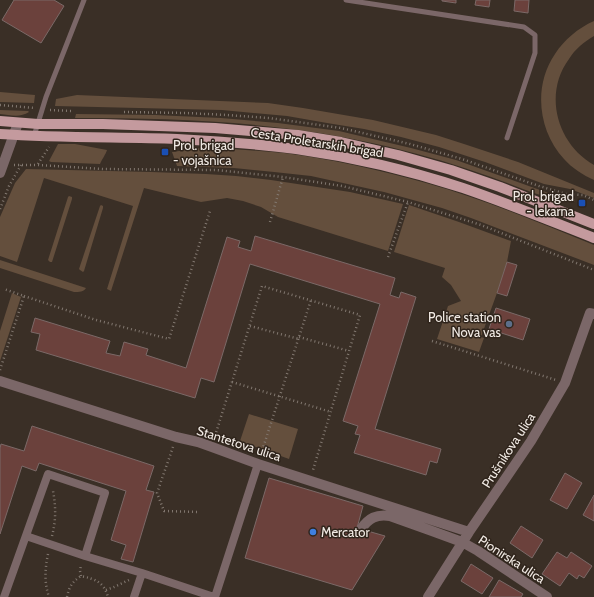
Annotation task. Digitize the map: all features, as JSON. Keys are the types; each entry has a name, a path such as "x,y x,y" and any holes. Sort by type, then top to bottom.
{"main road":[{"name":"Cesta Proletarskih brigad","path":"0,121 38,124 103,124 215,128 298,135 334,141 398,155 451,170 500,187 594,224"},
{"name":"Cesta Proletarskih brigad","path":"0,134 213,141 296,149 339,156 394,168 463,188 594,238"}],"street":[{"path":"0,173 18,123"},
{"name":"Prušnikova ulica","path":"428,597 462,542 531,441 565,383 590,313 594,314"},
{"name":"Stantetova ulica","path":"0,381 176,437 198,442 258,464 469,532"},
{"path":"26,536 214,597 258,464"},
{"path":"4,597 48,474 105,493 85,556"},
{"name":"Pionirska ulica","path":"361,529 370,519 383,515 390,516 432,531 462,542 478,551 547,597"},
{"path":"134,597 142,573"}],"lane":[{"path":"34,136 46,97 84,0"},
{"path":"346,0 524,27 535,35 535,53 507,138"}],"path":[{"path":"0,105 31,108"},
{"path":"38,165 51,144"},
{"path":"0,209 9,186 21,165 216,170 283,177 342,186 408,202 481,225 594,270"},
{"path":"270,222 283,177"},
{"path":"388,257 408,202"},
{"path":"4,289 96,320 169,340 210,210"},
{"path":"212,447 262,286 360,315 310,480"},
{"path":"0,370 24,296"},
{"path":"258,464 311,300"},
{"path":"250,326 349,351"},
{"path":"432,341 565,383"},
{"path":"232,382 331,412"},
{"path":"176,437 157,493 164,511 198,512"},
{"path":"48,474 56,510 46,564 45,579 49,597"},
{"path":"106,590 142,573"},
{"path":"67,597 69,588 74,581 81,576 99,582 106,590 108,597"}],"shaded area":[{"path":"594,21 594,36 583,43 574,52 561,73 557,87 556,102 558,117 563,131 581,156 594,165 594,180 582,174 571,165 555,148 544,122 541,94 543,80 555,54 567,39"},
{"path":"0,92 35,95 34,103 0,102"},
{"path":"77,95 268,103 373,120 436,135 518,162 594,193 594,198 570,189 544,184 439,147 364,129 287,116 222,110 55,106 56,99"},
{"path":"0,110 29,112 19,116 0,114"},
{"path":"76,114 221,118 278,123 339,131 456,160 551,194 575,199 575,202 546,197 454,164 428,157 390,147 312,132 234,123 154,119 75,118"},
{"path":"58,144 75,144 107,150 100,164 51,162 49,161"},
{"path":"208,147 284,153 320,158 374,169 448,189 594,245 594,265 471,218 442,208 384,192 311,176 234,168 177,166 172,152"},
{"path":"26,169 236,176 350,192 403,204 388,251 278,217 261,207 243,201 227,198 201,202 144,188 111,291 107,289 133,206 44,178 17,262 0,256 0,217 15,183"},
{"path":"69,196 72,197 72,199 52,262 50,262 48,260"},
{"path":"101,205 103,208 83,272 79,269"},
{"path":"409,205 511,241 507,262 481,337 484,338 479,352 437,339 448,306 461,301 451,285 442,277 445,268 394,252"},
{"path":"0,260 86,288 83,291 74,292 0,268"},
{"path":"12,293 21,297 0,361 0,331"},
{"path":"249,414 298,429 289,459 240,441"}],"building":[{"path":"14,0 54,0 64,6 41,43 2,20"},
{"path":"456,0 456,3 442,1"},
{"path":"476,0 490,0 489,7 475,5"},
{"path":"515,0 529,0 528,13 514,11"},
{"path":"255,236 395,278 390,295 399,298 401,292 416,297 375,429 441,449 437,463 430,461 426,475 354,453 360,435 355,434 358,426 343,421 380,304 250,264 214,382 201,378 195,398 36,350 40,334 31,332 35,318 110,341 106,353 120,356 124,342 148,349 146,355 186,368 227,237 240,241 238,247 251,251"},
{"path":"507,262 517,265 507,296 497,293"},
{"name":"Police station Nova vas","path":"496,308 530,319 523,340 489,329"},
{"path":"32,426 154,466 146,490 154,492 133,562 121,559 126,545 111,540 126,491 39,463 36,471 22,466 0,534 1,444 24,451"},
{"path":"565,473 582,483 567,509 550,500"},
{"name":"Mercator","path":"269,478 363,506 357,528 385,536 352,590 245,558"},
{"path":"594,495 594,521 583,515"},
{"path":"521,526 543,540 532,558 510,543"},
{"path":"557,552 567,558 571,552 592,566 584,578 579,575 577,579 569,573 560,586 542,574"},
{"path":"471,564 493,578 482,594 461,581"},
{"path":"499,580 523,594 521,597 489,597"}],"place":[{"name":"Prol. brigad - vojašnica","path":"165,152"},
{"name":"Prol. brigad - lekarna","path":"582,203"},
{"name":"Police station Nova vas","path":"509,324"},
{"name":"Mercator","path":"313,532"}]}
